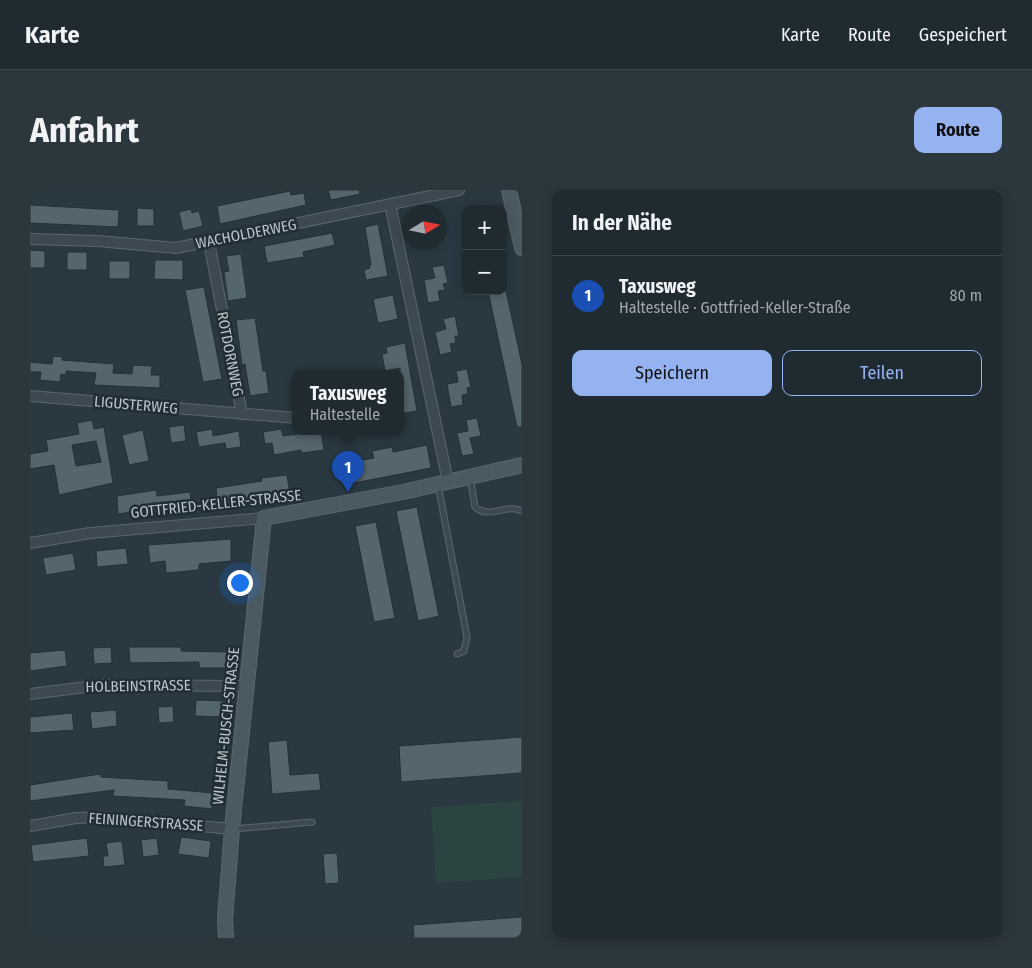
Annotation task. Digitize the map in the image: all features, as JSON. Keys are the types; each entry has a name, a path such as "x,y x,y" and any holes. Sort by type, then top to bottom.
{"street":[{"name":"WACHOLDERWEG","path":"30,239 98,241 176,248 459,190"},
{"path":"509,190 522,248"},
{"path":"390,204 443,483"},
{"name":"ROTDORNWEG","path":"209,242 242,414 292,418"},
{"name":"LIGUSTERWEG","path":"30,396 242,414"},
{"name":"GOTTFRIED-KELLER-STRASSE","path":"30,543 90,533 264,518 443,483 522,465"},
{"name":"WILHELM-BUSCH-STRASSE","path":"226,938 225,919 232,829 264,518"},
{"name":"HOLBEINSTRASSE","path":"30,694 102,685 246,686"},
{"name":"FEININGERSTRASSE","path":"30,826 76,818 101,817 232,829"}],"lane":[{"path":"470,477 475,508 481,512 488,514 510,508 522,511"},
{"path":"443,483 467,637 464,651 457,654"},
{"path":"232,829 312,822"}],"green space":[{"path":"522,801 522,877 436,883 431,807"}],"building":[{"path":"328,190 359,190 360,194 331,200"},
{"path":"290,191 291,195 304,193 306,205 220,224 217,206"},
{"path":"30,205 119,210 118,227 30,223"},
{"path":"137,208 154,209 154,226 137,226"},
{"path":"191,209 192,213 199,211 203,226 183,231 179,212"},
{"path":"378,224 388,276 366,280 364,270 370,268 369,266 371,265 365,227"},
{"path":"332,233 335,245 303,252 304,257 267,263 264,246"},
{"path":"30,250 45,251 45,268 30,268"},
{"path":"67,252 87,252 87,270 67,270"},
{"path":"241,254 247,298 228,301 224,272 229,271 226,256"},
{"path":"155,260 183,260 183,280 154,279"},
{"path":"109,261 130,261 130,279 109,279"},
{"path":"444,265 448,283 443,284 445,290 438,291 440,301 428,303 424,280 435,278 432,267"},
{"path":"204,287 222,379 203,382 185,290"},
{"path":"393,295 398,319 378,323 373,299"},
{"path":"489,295 507,295 522,364 522,427 517,427"},
{"path":"455,316 459,336 455,336 456,343 450,344 452,352 440,355 435,332 446,329 443,319"},
{"path":"255,318 263,371 266,371 269,393 250,396 245,364 242,365 236,320"},
{"path":"405,343 417,411 404,413 404,370 400,370 400,368 385,370 382,354 387,353 386,347"},
{"path":"53,356 63,357 62,360 114,364 113,373 132,374 133,365 152,366 151,375 160,375 160,388 94,385 96,373 66,371 66,375 61,374 60,382 40,380 41,372 30,372 30,362 52,364"},
{"path":"467,369 471,387 467,388 468,394 462,395 463,405 451,407 447,384 458,382 456,371"},
{"path":"477,418 481,436 470,438 474,454 462,456 457,433 468,431 466,420"},
{"path":"92,420 94,429 104,427 113,483 59,495 54,465 30,469 30,454 48,451 46,440 79,434 77,423","holes":["96,441 101,462 76,466 72,445"]},
{"path":"184,425 186,441 171,443 169,427"},
{"path":"212,429 213,436 239,431 241,447 226,449 225,443 199,447 196,432"},
{"path":"281,429 283,436 322,435 324,450 302,453 301,450 274,455 272,443 265,444 263,432"},
{"path":"143,430 149,461 129,465 122,435"},
{"path":"427,445 431,468 349,484 345,463 374,458 372,451 392,447 393,452"},
{"path":"287,475 290,494 218,507 216,488 262,481 261,478"},
{"path":"156,490 157,496 190,492 192,507 138,515 138,511 118,514 117,496"},
{"path":"417,507 439,616 418,621 396,511"},
{"path":"376,522 395,618 374,622 355,526"},
{"path":"231,539 231,561 199,564 199,570 166,573 165,561 150,563 148,545"},
{"path":"126,548 128,564 97,567 96,551"},
{"path":"73,553 76,570 46,575 43,558"},
{"path":"111,647 112,663 94,664 93,648"},
{"path":"129,647 181,647 181,651 229,652 229,668 199,668 199,662 130,663"},
{"path":"65,650 67,666 30,671 30,653"},
{"path":"196,700 226,701 225,717 195,716"},
{"path":"173,706 174,722 159,723 158,707"},
{"path":"116,710 117,726 92,729 90,712"},
{"path":"72,713 74,730 30,733 30,717"},
{"path":"522,737 522,773 401,782 399,746"},
{"path":"287,740 290,775 319,773 321,790 272,794 268,742"},
{"path":"100,774 101,777 168,781 168,789 213,793 212,809 184,806 185,800 113,796 114,790 30,801 30,785"},
{"path":"181,837 211,841 209,858 178,854"},
{"path":"87,838 89,856 33,862 31,845"},
{"path":"157,838 159,855 143,857 141,840"},
{"path":"122,841 125,865 104,867 103,856 108,856 106,843"},
{"path":"337,853 339,883 325,884 323,854"},
{"path":"522,917 522,938 414,938 413,925"}],"place":[{"name":"Taxusweg","path":"348,492"}]}
